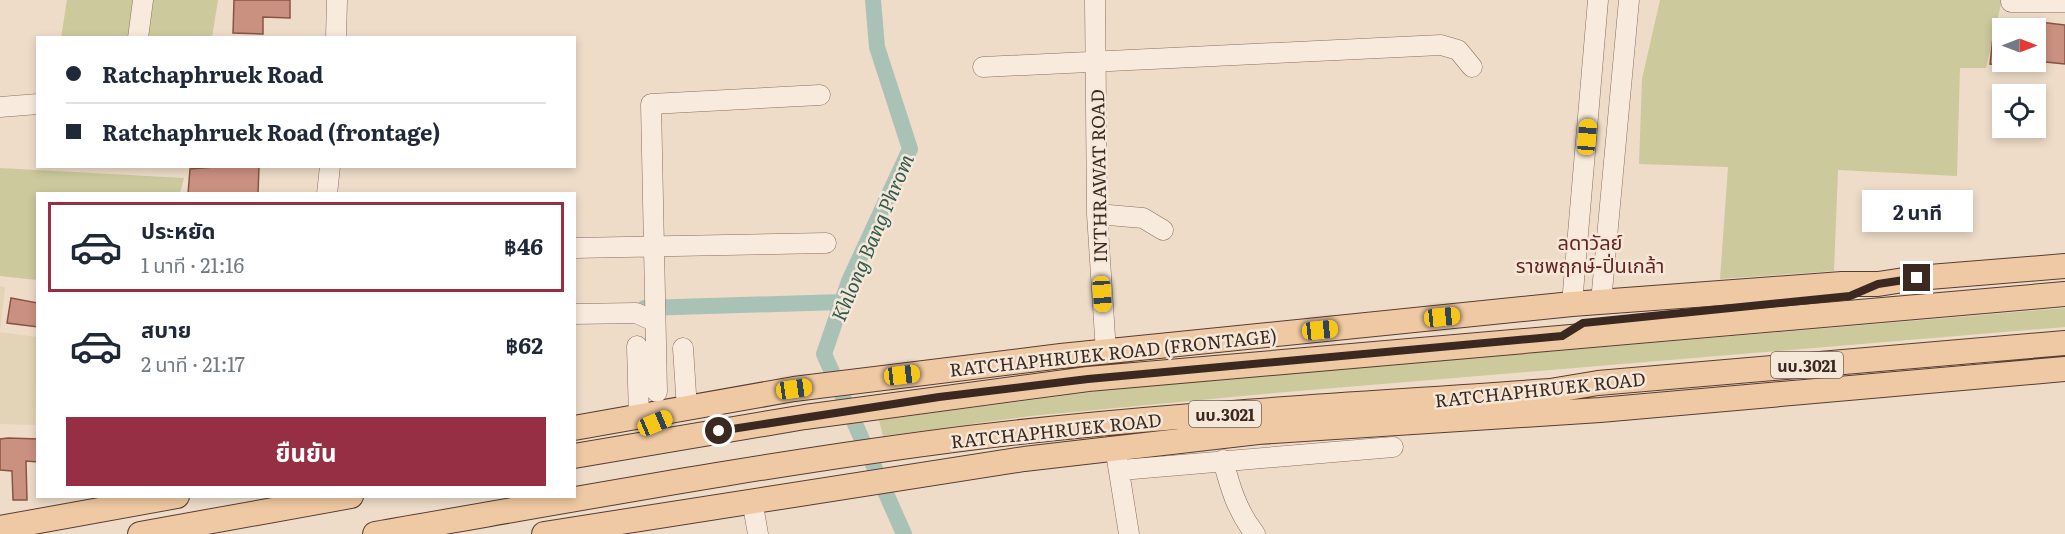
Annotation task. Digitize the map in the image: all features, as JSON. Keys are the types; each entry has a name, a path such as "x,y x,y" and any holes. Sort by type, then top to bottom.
{"main road":[{"name":"RATCHAPHRUEK ROAD (FRONTAGE)","path":"635,419 794,389 856,380 1106,352 1572,303 1842,284 1878,284 1917,278 2065,266"},
{"path":"1562,336 1583,323 1850,296 1878,284"},
{"path":"576,456 805,417 939,397 1088,379 2065,294"},
{"name":"RATCHAPHRUEK ROAD","path":"375,534 818,458 1134,421 1550,391 1598,383 2065,343"},
{"name":"นบ.3021","path":"544,534 915,475 1117,459 1258,432 1599,410 2065,369"},
{"path":"1550,391 1606,396 1744,396"},
{"path":"576,441 655,423 687,409"},
{"path":"576,428 635,419"},
{"path":"0,528 166,498"},
{"path":"140,534 340,498"}],"street":[{"path":"138,36 143,0"},
{"path":"336,36 337,0"},
{"name":"INTHRAWAT ROAD","path":"1095,0 1097,214 1106,352"},
{"path":"1572,303 1598,0"},
{"path":"1601,302 1629,0"},
{"path":"2011,2 2065,2"},
{"path":"983,67 1441,45 1458,50 1472,67"},
{"path":"657,392 651,104 820,95"},
{"path":"0,107 36,104"},
{"path":"327,192 330,168"},
{"path":"1097,214 1134,216 1153,222 1163,230"},
{"path":"576,248 826,243"},
{"path":"576,314 654,315"},
{"path":"635,419 637,346"},
{"path":"683,348 687,409"},
{"path":"1129,534 1117,459 1223,459 1393,447"},
{"path":"1223,459 1233,496 1243,519 1255,534"},
{"path":"752,500 758,534"}],"shaded area":[{"path":"67,0 135,0 129,36 61,36"},
{"path":"153,0 218,0 212,36 147,36"},
{"path":"1660,0 2002,0 1998,18 1992,18 1992,42 1986,68 1960,68 1957,176 1838,170 1834,271 1720,279 1728,167 1639,164 1642,79"},
{"path":"0,168 184,178 180,192 36,192 36,280 0,276"},
{"path":"0,286 5,287 0,332"},
{"path":"2065,308 2065,327 1286,392 1031,416 883,436 879,420 1129,387"},
{"path":"0,332 36,337 35,425 0,424"}],"building":[{"path":"234,0 290,0 290,18 263,17 263,34 233,33"},
{"path":"2046,23 2065,25 2065,64 2046,62"},
{"path":"259,168 258,192 188,192 190,169"},
{"path":"11,298 36,303 36,327 7,323"},
{"path":"0,439 36,439 36,462 26,461 27,500 13,500 12,471 0,470"}],"waterway":[{"name":"Khlong Bang Phrom","path":"873,0 877,47 910,149 849,281 824,354 904,534"},
{"path":"644,308 841,302"}],"district":[{"name":"ลดาวัลย์ ราชพฤกษ์-ปิ่นเกล้า","path":"1590,252"}],"route":[{"path":"719,431 939,397 1088,379 1562,336 1583,323 1850,296 1878,284 1917,278"}]}
